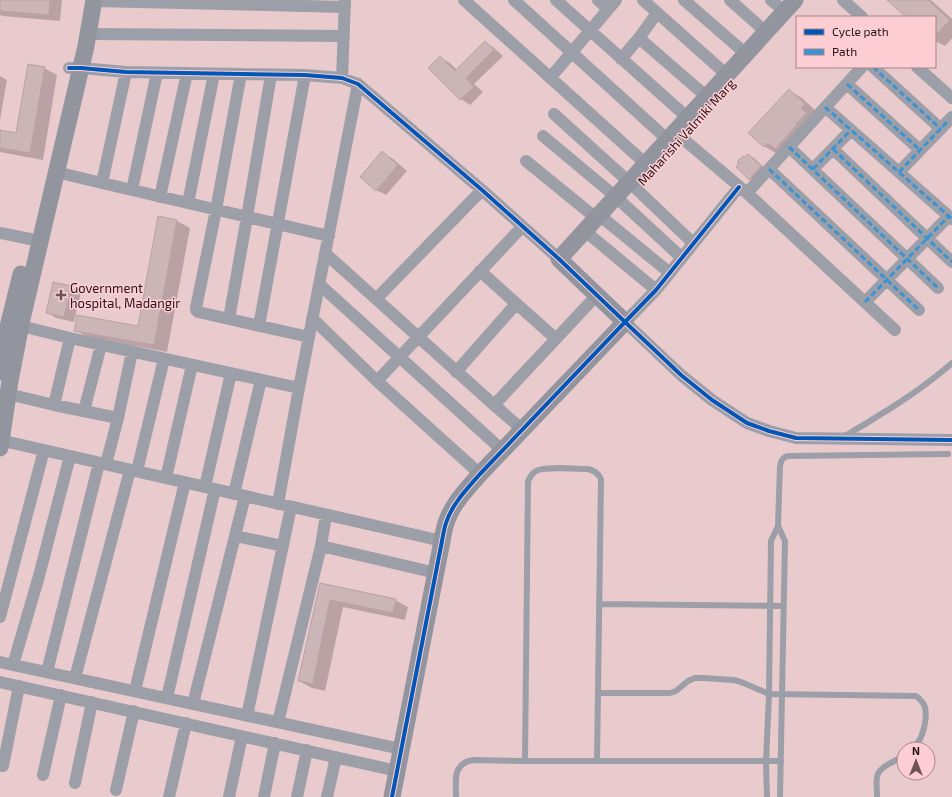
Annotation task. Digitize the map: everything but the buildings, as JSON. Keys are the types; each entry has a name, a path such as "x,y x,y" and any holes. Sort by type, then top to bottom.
{"street":[{"path":"90,0 345,3 342,78"},
{"path":"0,372 7,331 56,172 75,68 88,34 90,0"},
{"path":"90,0 35,240 1,443 44,450 103,463 442,541"},
{"path":"464,0 646,164"},
{"path":"514,0 572,52 675,137 743,190 895,330"},
{"path":"556,0 688,118"},
{"path":"550,78 612,4 598,0"},
{"path":"643,0 727,75"},
{"path":"684,0 746,54"},
{"path":"730,0 766,32"},
{"path":"772,0 790,6"},
{"name":"Maharishi Valmiki Marg","path":"562,262 675,137 807,0"},
{"path":"843,0 861,16"},
{"name":"Maharishi Valmiki Marg","path":"632,185 646,164 675,137 688,118 790,6"},
{"path":"621,59 639,38 657,13"},
{"path":"88,34 344,36"},
{"path":"639,38 707,97"},
{"path":"75,68 126,72 188,74 305,75 342,78 358,84 482,190 562,262 681,375 712,400 747,423 769,431 796,438 952,440"},
{"path":"392,797 446,522 460,498 502,450 523,430 656,290 693,243 743,190 768,170 861,68"},
{"path":"874,68 941,128"},
{"path":"918,68 952,98"},
{"path":"102,183 126,72"},
{"path":"132,190 157,73"},
{"path":"160,197 188,74"},
{"path":"188,203 214,74"},
{"path":"241,74 196,310 198,312 309,338"},
{"path":"229,319 271,74"},
{"path":"260,326 277,224 305,75"},
{"path":"278,504 312,318 358,84"},
{"path":"847,84 920,150"},
{"path":"825,107 950,218 927,238 864,302"},
{"path":"554,114 693,243"},
{"path":"899,172 952,116"},
{"path":"813,169 851,130"},
{"path":"543,136 619,200 682,258"},
{"path":"789,146 938,288"},
{"path":"833,149 952,262"},
{"path":"526,161 596,224 656,290"},
{"path":"768,170 919,310"},
{"path":"56,172 329,236"},
{"path":"376,299 482,190"},
{"path":"596,224 670,272"},
{"path":"377,381 522,227"},
{"path":"0,233 35,240"},
{"path":"325,253 456,372 523,430"},
{"path":"480,272 556,339"},
{"path":"319,284 502,450"},
{"path":"494,405 597,295"},
{"path":"456,372 516,304"},
{"path":"312,318 377,381 480,474"},
{"path":"21,326 132,352 299,388"},
{"path":"54,404 70,338"},
{"path":"84,411 101,345"},
{"path":"47,672 103,463 118,418 132,352"},
{"path":"75,678 164,359"},
{"path":"166,478 192,365"},
{"path":"167,698 210,488 231,373"},
{"path":"193,704 235,536 239,495 261,380"},
{"path":"8,394 118,418"},
{"path":"0,617 44,450"},
{"path":"13,665 39,576 70,456"},
{"path":"135,691 185,482"},
{"path":"247,716 291,507"},
{"path":"278,722 321,546 326,515"},
{"path":"235,536 283,546"},
{"path":"321,546 436,573"},
{"path":"0,662 401,749"},
{"path":"0,682 397,771"},
{"path":"3,766 19,686"},
{"path":"44,775 61,695"},
{"path":"75,783 92,702"},
{"path":"116,790 134,711"},
{"path":"168,797 186,723"},
{"path":"229,797 242,736"},
{"path":"264,797 275,743"},
{"path":"297,797 306,750"},
{"path":"327,797 336,757"}],"lane":[{"path":"842,438 907,398 952,363"},
{"path":"767,797 766,762 769,694 770,542 778,526 780,466 782,459 786,457 948,454"},
{"path":"525,761 528,481 530,475 535,471 543,469 594,471 601,479 597,761"},
{"path":"778,526 785,541 780,797"},
{"path":"599,604 784,606"},
{"path":"598,692 670,692 676,691 688,681 695,678 703,678 734,680 769,694 916,696 924,704 925,718 919,741"},
{"path":"456,797 456,772 460,765 473,760 780,761"},
{"path":"877,797 877,777 880,771 896,760"}],"marked path":[{"path":"874,68 941,129"},
{"path":"847,84 920,150"},
{"path":"825,107 952,219"},
{"path":"899,172 949,120"},
{"path":"813,169 851,130"},
{"path":"789,147 938,288"},
{"path":"833,149 952,262"},
{"path":"769,169 919,310"},
{"path":"865,302 949,216"}],"cycle path":[{"path":"69,68 126,72 305,75 342,78 358,84 482,190 559,259 625,322 480,474 460,497 452,509 444,532 392,797"},
{"path":"739,187 656,290 625,322 681,375 712,400 747,423 769,431 796,438 952,440"}],"place":[{"name":"Government hospital, Madangir","path":"61,295"}]}
